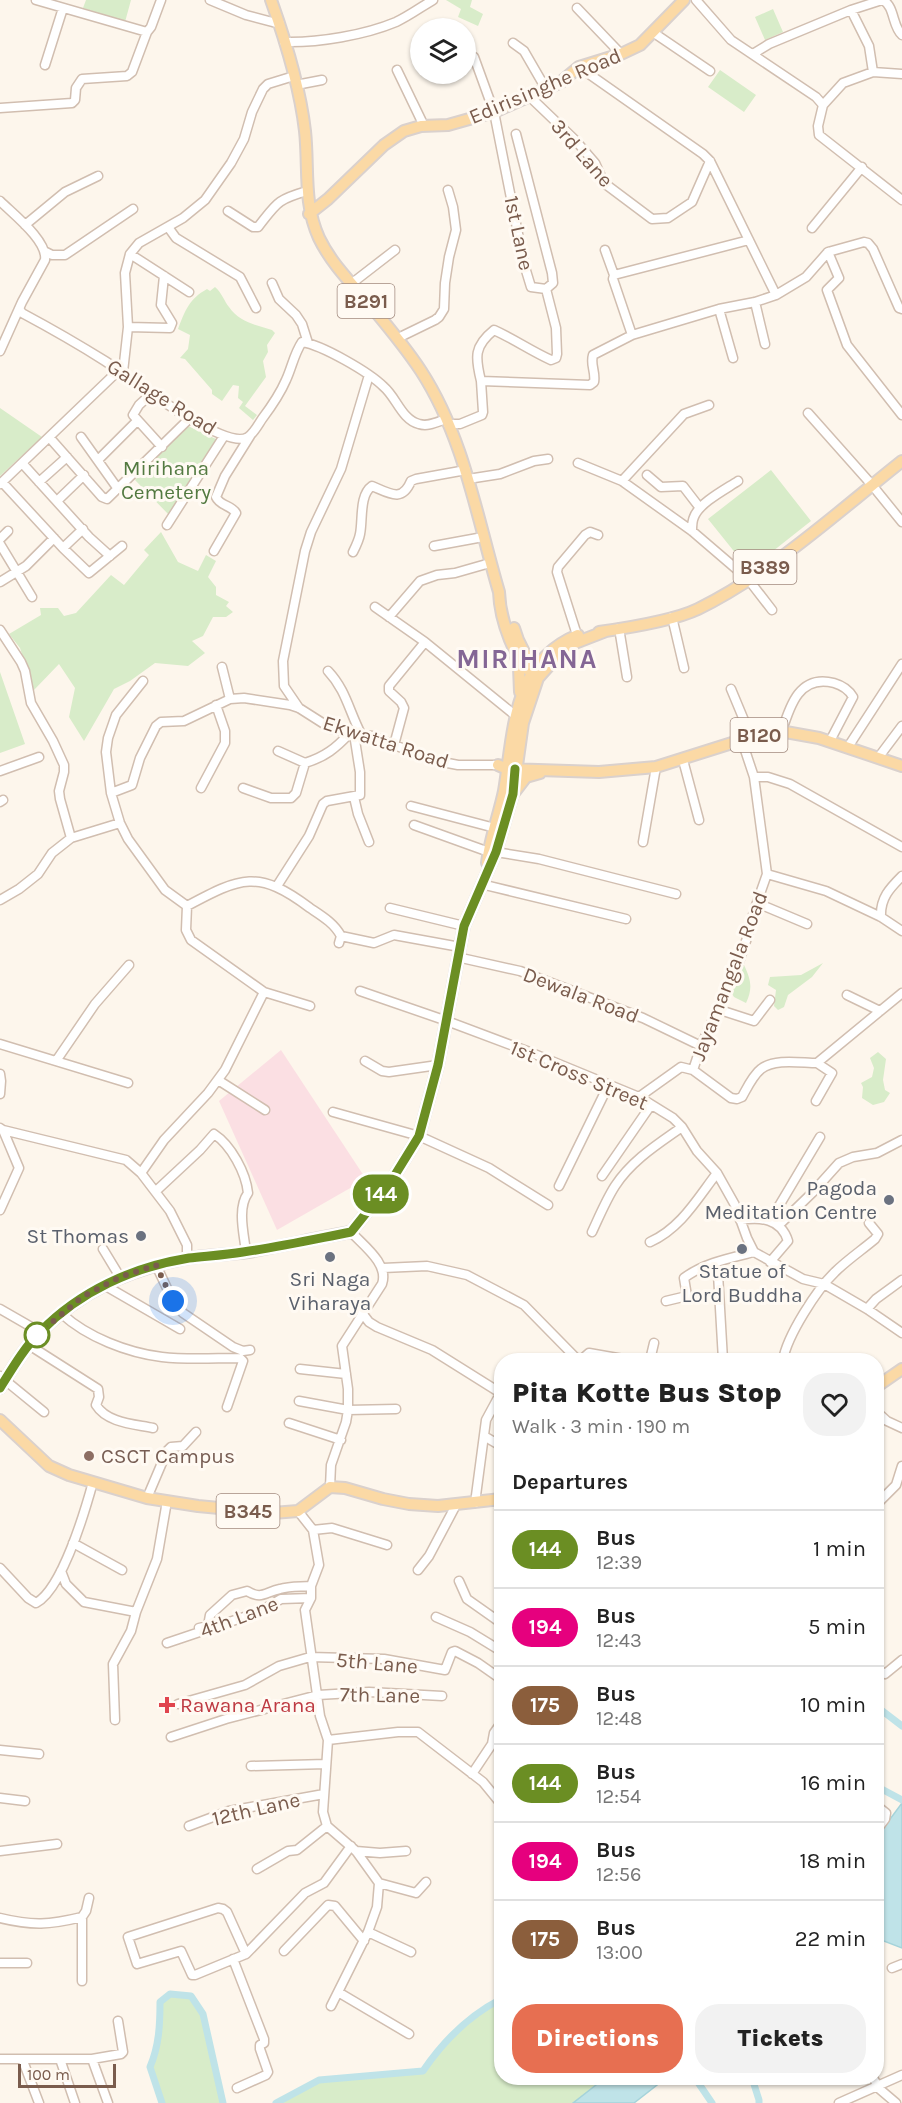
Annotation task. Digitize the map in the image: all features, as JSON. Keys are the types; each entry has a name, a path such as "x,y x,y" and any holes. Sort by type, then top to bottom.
{"main road":[{"name":"B291","path":"271,0 295,80 305,134 309,214 334,264 398,338 422,373 447,421 467,475 499,592 500,607 513,649 537,672"},
{"name":"Edirisinghe Road","path":"309,214 328,199 384,145 404,131 424,126 448,125 494,112 561,82 579,67 621,54 640,45 654,33 684,0"},
{"name":"B389","path":"537,672 550,651 577,635 606,631 696,610 748,579 902,461"},
{"name":"B291","path":"499,592 507,605 523,650 537,672"},
{"name":"B389","path":"537,672 568,648 606,631"},
{"path":"513,649 519,667 520,701"},
{"path":"493,852 495,828 509,765 516,716 520,701 537,672"},
{"path":"513,794 509,765 537,672"},
{"name":"B120","path":"509,765 546,771 599,772 656,767 746,739 782,731 830,741 902,766"},
{"name":"B120","path":"509,765 600,767 615,770"},
{"path":"2,1381 40,1332 82,1297 120,1277 187,1258 246,1252 351,1232 390,1183 419,1136 438,1065 464,926 484,879 513,794 526,777 546,771"},
{"path":"884,1381 902,1369"},
{"name":"B345","path":"0,1420 49,1466 69,1475 147,1498 273,1513 298,1511 330,1487"},
{"path":"330,1487 345,1488 409,1504 438,1506 494,1499"}],"street":[{"path":"36,0 147,32"},
{"path":"0,108 72,103 75,100 76,88 82,79 127,76 132,72 161,0"},
{"path":"210,0 246,15 280,24"},
{"path":"284,42 304,42 376,30 399,21 433,0"},
{"path":"696,0 731,40 816,97 823,105"},
{"path":"753,54 769,44 851,10 882,0 889,4 898,32 902,35"},
{"path":"45,65 63,8"},
{"path":"578,8 621,54"},
{"path":"851,10 869,46 873,72"},
{"path":"654,33 710,71"},
{"path":"513,43 524,51 546,89"},
{"path":"476,62 494,112"},
{"path":"579,67 648,114 710,161 776,295"},
{"path":"398,70 424,126"},
{"path":"902,74 873,72 843,83 823,105 818,126 819,135 902,200"},
{"path":"122,546 89,573 1,483 121,371 128,327 125,273 130,254 139,243 183,218 205,200 231,163 244,139 252,112 263,89 268,84 295,80 322,80"},
{"name":"3rd Lane","path":"528,95 576,141 595,163 604,183 652,219 668,219 692,202 710,161"},
{"name":"1st Lane","path":"481,381 479,347 482,340 494,330 551,360 556,358 557,354 556,328 546,289 531,286 524,264 494,112"},
{"path":"516,134 552,273 553,283 546,289"},
{"path":"812,228 862,167"},
{"path":"25,225 65,192 98,176"},
{"path":"398,338 435,320 444,309 447,266 456,230 448,190"},
{"path":"228,211 253,227 258,227 278,201 287,196 308,191"},
{"path":"0,201 25,225 43,245 46,252 45,260 22,302 0,351"},
{"path":"46,252 52,255 65,255 134,209"},
{"path":"168,227 176,238 240,277 256,308"},
{"path":"614,274 749,240"},
{"path":"214,551 236,513 234,509 218,501 216,497 225,476 250,435 274,403 302,342 314,344 369,375 386,388 403,412 416,424 426,425 447,421 460,424 482,415 481,381 590,385 594,382 595,377 591,362 593,355 609,345 632,335 776,295 806,278 828,252 864,242 873,249 899,308 902,309"},
{"path":"351,284 395,250"},
{"path":"605,250 632,335"},
{"path":"828,252 839,278 827,290 848,345 902,415"},
{"path":"130,254 189,292"},
{"path":"128,327 170,328 172,323 161,305 164,276"},
{"path":"272,283 279,299 302,324 308,343"},
{"path":"755,302 765,344"},
{"path":"719,309 733,358"},
{"name":"Gallage Road","path":"20,310 121,371 151,394 190,418 224,436 239,440 250,435"},
{"path":"299,708 284,686 283,662 305,551 311,532 341,469 369,375"},
{"path":"151,394 139,405 133,415 162,447"},
{"path":"622,481 684,414 709,405"},
{"path":"808,413 902,522"},
{"path":"49,437 104,499 118,489 190,418"},
{"path":"98,460 137,421"},
{"path":"166,525 224,436"},
{"path":"81,437 118,489"},
{"path":"39,482 67,457"},
{"path":"353,552 360,536 364,496 372,486 395,495 403,494 408,490 411,482 416,479 500,474 534,461 548,459"},
{"path":"22,462 110,556"},
{"path":"578,463 622,481 692,531 732,563 748,579 772,610"},
{"path":"58,500 84,475"},
{"path":"647,475 661,487 683,486 700,508"},
{"path":"692,531 692,519 700,508 738,481"},
{"path":"63,548 83,529"},
{"path":"8,531 0,542 32,597"},
{"path":"577,635 557,572 558,567 585,535 590,532 598,535"},
{"path":"434,546 483,537"},
{"path":"0,582 26,566 54,538"},
{"path":"389,617 420,581 490,563"},
{"path":"375,607 425,642 516,716"},
{"path":"672,617 684,668"},
{"path":"619,628 627,677"},
{"path":"0,630 21,662 31,703 64,765 59,791 71,838"},
{"path":"394,746 404,708 389,691 389,686 425,642"},
{"path":"848,747 902,664"},
{"path":"222,667 230,699"},
{"path":"187,906 225,886 245,881 263,881 277,886 309,836 323,804 327,801 359,796 361,793 351,715 341,687 328,671"},
{"path":"143,681 116,715 108,738 106,752 111,793 120,823 128,839 165,890 187,906"},
{"path":"782,731 788,711 799,692 809,685 822,681 837,684 852,693 853,697 830,741"},
{"name":"Jayamangala Road","path":"693,1070 748,935 767,874 754,777 746,739 731,689"},
{"name":"Ekwatta Road","path":"111,793 132,785 140,759 156,726 161,722 184,721 230,699 244,698 290,705 299,708 332,729 372,736 432,760 458,765 509,765"},
{"path":"201,788 225,743 225,731 216,705"},
{"path":"878,758 902,726"},
{"path":"278,751 305,763 322,758 355,734"},
{"path":"0,771 39,757"},
{"path":"682,760 699,820"},
{"path":"243,788 271,798 291,798 296,794 305,763"},
{"path":"643,842 656,767"},
{"path":"754,777 768,777 790,784 902,847"},
{"path":"354,797 369,842"},
{"path":"411,806 495,828"},
{"path":"0,900 38,874 52,853 71,838 120,823"},
{"path":"414,825 493,852 539,859 676,894"},
{"path":"767,874 826,891 881,916 902,931"},
{"path":"881,916 885,893 902,876"},
{"path":"484,879 626,919"},
{"name":"Dewala Road","path":"277,886 289,892 336,927 340,939 374,943 394,935 458,952 520,971 643,1018 701,1046"},
{"path":"757,903 807,924"},
{"path":"187,906 186,930 191,940 264,992 310,1006"},
{"path":"390,908 464,926"},
{"path":"56,1061 95,1004 129,965"},
{"name":"1st Cross Street","path":"360,991 532,1053 639,1097 673,1118 682,1127 697,1151 717,1173 735,1204 754,1252"},
{"path":"141,1173 164,1140 208,1093 225,1070 264,992"},
{"path":"817,1063 902,993"},
{"path":"847,995 880,1011"},
{"path":"717,1009 754,1021 770,1000"},
{"path":"0,1044 128,1083"},
{"path":"365,1061 382,1071 389,1072 438,1065"},
{"path":"639,1097 681,1067 693,1070 731,1098 737,1099 742,1097 760,1070 770,1064 787,1062 817,1063 832,1073 816,1101"},
{"path":"0,1074 2,1081 0,1094"},
{"path":"218,1080 265,1110"},
{"path":"559,1186 608,1086"},
{"path":"602,1176 651,1105"},
{"path":"333,1112 419,1136 489,1168 548,1205"},
{"path":"592,1232 614,1187 624,1173 644,1154 682,1127"},
{"path":"1,1129 126,1160 141,1173 170,1210 187,1245 187,1258"},
{"path":"0,1210 19,1168 1,1129"},
{"path":"156,1191 214,1134 221,1138 237,1162 248,1186 248,1193 243,1200 242,1208 246,1252"},
{"path":"774,1223 820,1137"},
{"path":"774,1223 812,1194 839,1163 854,1157 876,1153 902,1140"},
{"path":"650,1242 664,1236 687,1214 717,1173"},
{"path":"740,1220 756,1218 774,1223 788,1241 770,1262"},
{"path":"786,1353 796,1326 824,1284 875,1239 878,1234 869,1223"},
{"path":"330,1487 331,1465 348,1410 348,1389 342,1346 385,1276 383,1268 351,1232"},
{"path":"103,1249 120,1277"},
{"path":"666,1301 687,1296 684,1278 692,1272 754,1252 803,1279 824,1284 902,1333"},
{"path":"715,1263 718,1274 723,1353"},
{"path":"156,1265 173,1301 183,1313 233,1347 243,1351 250,1350"},
{"path":"383,1268 427,1266 467,1275 524,1305 572,1353"},
{"path":"867,1309 876,1299 902,1280"},
{"path":"104,1285 180,1329"},
{"path":"0,1310 40,1332"},
{"path":"362,1313 369,1322 377,1327 432,1350 494,1388"},
{"path":"62,1314 89,1333 132,1350 162,1357 240,1358 243,1361 227,1407"},
{"path":"652,1353 654,1343"},
{"path":"29,1345 98,1389 99,1396 96,1405 101,1412 113,1419 153,1428"},
{"path":"300,1369 346,1374"},
{"path":"2,1381 44,1412"},
{"path":"299,1401 348,1410 396,1409"},
{"path":"475,1503 486,1420 494,1405"},
{"path":"884,1418 902,1428"},
{"path":"289,1423 340,1440"},
{"path":"147,1498 167,1451 171,1447 183,1446 196,1432"},
{"path":"484,1436 494,1442"},
{"path":"884,1497 896,1485 902,1466"},
{"path":"0,1568 28,1598 36,1603 42,1599 61,1571 81,1525 93,1482"},
{"path":"115,1720 113,1664 131,1630 157,1559 167,1501"},
{"path":"418,1570 429,1556 456,1505"},
{"path":"298,1511 313,1530 319,1565 311,1586 311,1598 305,1610 320,1716 328,1740 323,1812 327,1826 353,1848 379,1883 416,1893 426,1882"},
{"path":"313,1530 332,1528 387,1545"},
{"path":"73,1543 122,1570"},
{"path":"61,1571 66,1584 84,1602 136,1612"},
{"path":"459,1581 467,1599 494,1618"},
{"path":"186,1631 208,1626 210,1616 232,1595 247,1591 255,1596 266,1595 280,1589 311,1586"},
{"name":"4th Lane","path":"168,1643 259,1612 281,1599 311,1598"},
{"path":"435,1617 470,1632 494,1647"},
{"name":"5th Lane","path":"178,1704 245,1685 279,1666 310,1658 384,1659 444,1671 452,1652 455,1651 494,1674"},
{"path":"884,1673 902,1660"},
{"name":"7th Lane","path":"171,1737 226,1719 318,1695 369,1692 442,1696"},
{"path":"328,1740 418,1732 483,1782 494,1795"},
{"path":"472,1774 492,1744 494,1733"},
{"path":"0,1750 39,1754"},
{"path":"251,1766 326,1764"},
{"name":"12th Lane","path":"189,1826 229,1811 324,1794"},
{"path":"0,1798 25,1801"},
{"path":"257,1869 288,1851 297,1850 327,1826"},
{"path":"0,1851 57,1844"},
{"path":"353,1848 380,1853 406,1851"},
{"path":"246,1954 226,1912 218,1908 128,1937 137,1964 181,1952 192,1975 195,1975 246,1954 305,1893 324,1883 353,1848"},
{"path":"331,2006 364,1941 378,1907 379,1883"},
{"path":"82,1981 82,1917 89,1899"},
{"path":"284,1951 328,1905 335,1906 364,1941"},
{"path":"0,1918 26,1924 52,1924 82,1917"},
{"path":"368,1932 411,1952"},
{"path":"233,1959 264,2039 260,2049 268,2072 237,2088"},
{"path":"0,1963 27,1963"},
{"path":"892,1968 902,1964"},
{"path":"338,1992 409,2034"},
{"path":"0,2059 23,2061 92,2059 121,2054 123,2052 118,2021"},
{"path":"60,2059 75,2103"},
{"path":"92,2059 108,2103"},
{"path":"23,2061 39,2103"},
{"path":"884,2081 902,2075"},
{"path":"839,2103 872,2085"},
{"path":"878,2085 896,2103"}],"shaded area":[{"path":"281,1050 366,1179 277,1230 219,1101"}],"green space":[{"path":"86,0 131,0 125,22 83,8"},
{"path":"446,0 472,0 470,7 483,14 478,26 476,18 458,17 461,9"},
{"path":"773,9 783,32 765,40 755,17"},
{"path":"720,70 756,95 744,112 708,87"},
{"path":"215,287 238,316 275,333 267,345 268,352 263,361 266,377 245,406 257,415 253,420 239,408 243,402 238,398 239,386 233,385 222,401 212,394 212,390 185,359 180,358 188,349 190,335 178,329 186,311 196,297 207,289 210,291"},
{"path":"0,408 42,437 0,476"},
{"name":"Mirihana Cemetery","path":"188,426 218,440 169,515 135,480"},
{"path":"771,470 811,521 749,570 708,519"},
{"path":"161,532 178,562 198,571 206,555 216,561 208,577 216,587 216,595 229,602 226,606 233,612 226,617 213,617 203,636 192,641 205,653 188,666 155,663 130,681 114,689 84,741 69,717 75,688 59,664 34,690 20,648 9,634 41,615 40,608 58,608 64,616 76,613 111,575 124,585 149,555 144,550"},
{"path":"0,672 25,744 0,753"},
{"path":"823,963 812,977 788,995 784,1007 778,1010 774,1006 776,990 768,985 770,977 801,975"},
{"path":"744,965 750,984 750,993 746,1003 734,997 731,992"},
{"path":"878,1052 886,1059 883,1080 885,1090 890,1093 884,1102 873,1105 862,1098 861,1083 872,1077 874,1068 870,1058"},
{"path":"170,1994 191,1996 203,2014 223,2103 162,2103 150,2067 158,2035 160,2002"},
{"path":"494,2003 494,2085 596,2085 573,2103 276,2103 319,2080 423,2071 439,2049 467,2021"}],"water":[{"path":"902,1803 902,1948 884,1941 884,1827"},
{"path":"596,2085 657,2085 634,2103 573,2103"}],"waterway":[{"path":"884,1712 902,1726"},
{"path":"884,1790 902,1800"},
{"path":"162,2103 150,2067 158,2035 160,2002 170,1994 191,1996 203,2014 223,2103"},
{"path":"276,2103 319,2080 423,2071 439,2049 467,2021 494,2003"},
{"path":"700,2085 712,2103"},
{"path":"754,2085 759,2103"}],"bus line":[{"name":"144","path":"0,1388 14,1365 40,1332 82,1297 120,1277 187,1258 246,1252 351,1232 390,1183 419,1136 438,1065 464,926 496,852 513,794 515,769"}],"place":[{"name":"Pagoda Meditation Centre","path":"889,1200"},
{"name":"St Thomas","path":"141,1236"},
{"name":"Statue of Lord Buddha","path":"742,1249"},
{"name":"Sri Naga Viharaya","path":"330,1257"},
{"name":"CSCT Campus","path":"89,1456"},
{"name":"Rawana Arana","path":"167,1705"}],"district":[{"name":"MIRIHANA","path":"527,659"}],"route":[{"path":"37,1335 82,1297 120,1277 156,1265 173,1301"}]}
